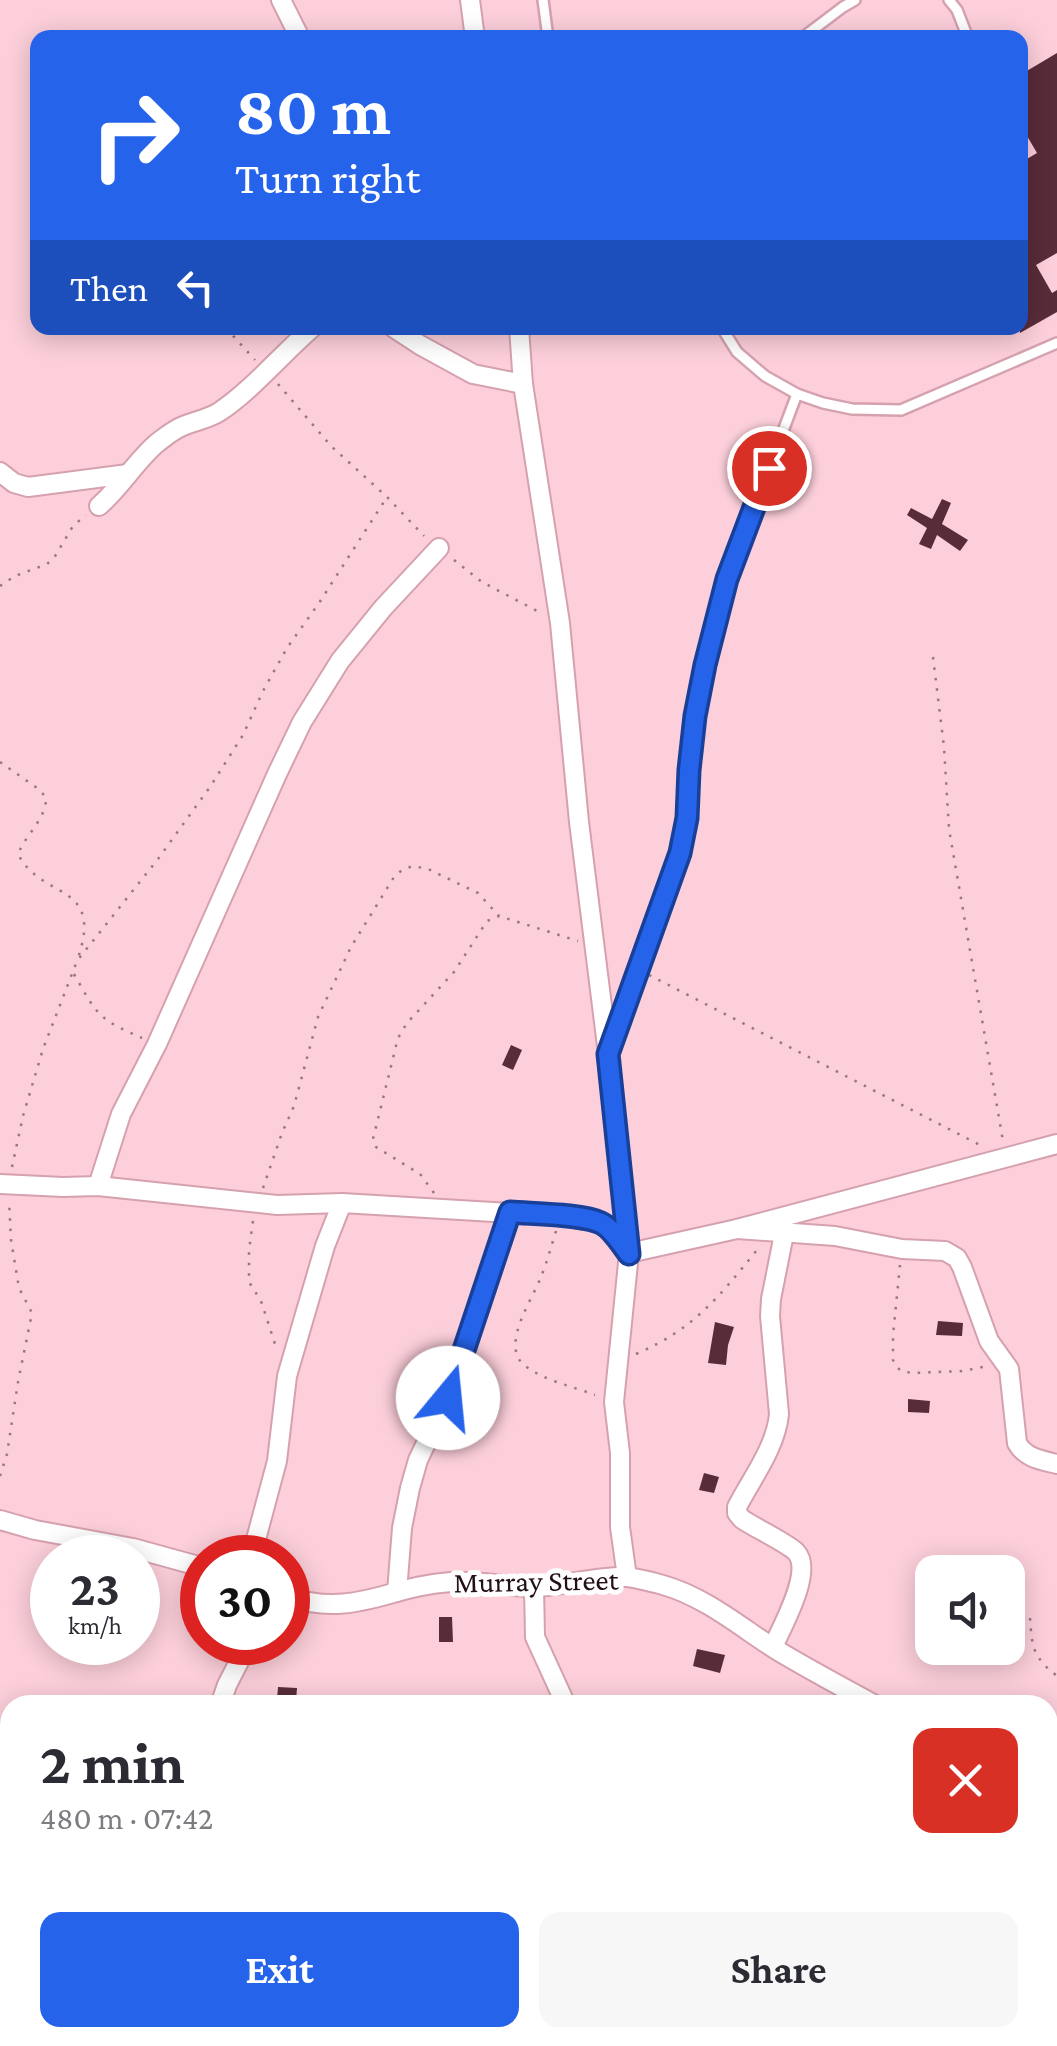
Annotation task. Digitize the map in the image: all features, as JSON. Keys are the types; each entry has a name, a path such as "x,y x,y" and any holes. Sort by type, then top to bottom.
{"street":[{"path":"280,0 296,30"},
{"path":"470,0 474,30"},
{"path":"99,506 145,454 170,433 219,412 304,335"},
{"path":"405,335 473,374 524,384"},
{"path":"520,335 560,623 629,1254 614,1402 620,1452 620,1526 627,1577"},
{"path":"0,472 14,483 28,487 128,474"},
{"path":"98,1186 121,1114 157,1044 302,722 340,661 438,548"},
{"path":"629,1254 1057,1144"},
{"path":"4,1184 98,1186 268,1204 440,1208 561,1216 601,1223 629,1254"},
{"path":"256,1535 276,1461 287,1376 342,1204"},
{"path":"397,1592 402,1528 418,1460 448,1398 510,1212"},
{"path":"737,1229 835,1236 944,1251 956,1258 984,1323 988,1342 1009,1369 1017,1443 1028,1456 1057,1464"},
{"path":"773,1647 800,1582 802,1563 796,1552 742,1519 737,1507 768,1451 780,1414 770,1316 777,1233"},
{"path":"0,1520 180,1561"},
{"name":"Murray Street","path":"310,1602 346,1605 424,1584 534,1587 627,1577 691,1596 857,1695"},
{"path":"534,1587 535,1637 561,1695"},
{"path":"224,1695 237,1665"}],"lane":[{"path":"543,0 547,30"},
{"path":"812,30 856,0"},
{"path":"949,0 965,30"},
{"path":"726,335 737,352 764,376 796,394 852,409 901,410 1057,344"},
{"path":"608,1054 680,853 687,818 695,716 727,579 796,394"}],"path":[{"path":"232,335 331,446 387,497 416,530 482,582 560,623"},
{"path":"77,960 210,787 243,735 287,648 387,497"},
{"path":"0,586 47,564 73,526 99,506"},
{"path":"933,656 949,829 1006,1157"},
{"path":"0,762 46,798 46,808 18,854 28,867 79,906 85,938 43,1049 4,1184 19,1288 32,1314 0,1476"},
{"path":"287,1376 261,1300 249,1282 250,1226 268,1204 282,1133 294,1106 318,1018 352,947 394,877 413,866 428,869 478,893 499,916 594,946"},
{"path":"440,1208 426,1180 376,1147 374,1130 398,1038 454,972 487,921 499,916"},
{"path":"639,969 1006,1157"},
{"path":"73,972 103,1019 157,1044"},
{"path":"561,1216 514,1348 519,1361 535,1372 614,1402"},
{"path":"616,1362 661,1343 688,1326 777,1233"},
{"path":"902,1248 893,1335 892,1360 896,1366 912,1373 963,1370 1003,1360"},
{"path":"1030,1618 1033,1650 1057,1676"}],"building":[{"path":"1057,53 1057,253 1036,265 1052,293 1057,290 1057,312 1028,328 1028,158 1037,153 1028,138 1028,70"},
{"path":"942,499 951,503 942,524 968,540 960,551 937,535 931,549 919,544 927,528 907,515 911,508 932,519"},
{"path":"511,1045 522,1050 513,1070 502,1065"},
{"path":"938,1321 963,1323 962,1336 936,1335"},
{"path":"715,1322 734,1327 726,1365 708,1363"},
{"path":"908,1399 930,1401 929,1413 908,1412"},
{"path":"704,1473 719,1477 714,1493 699,1490"},
{"path":"439,1617 452,1617 453,1642 439,1642"},
{"path":"697,1649 725,1655 720,1673 693,1666"},
{"path":"278,1687 297,1688 296,1695 277,1695"}],"route":[{"path":"448,1398 510,1212 601,1223 629,1254 608,1054 680,853 687,818 695,716 705,665 727,579 769,468"}]}
